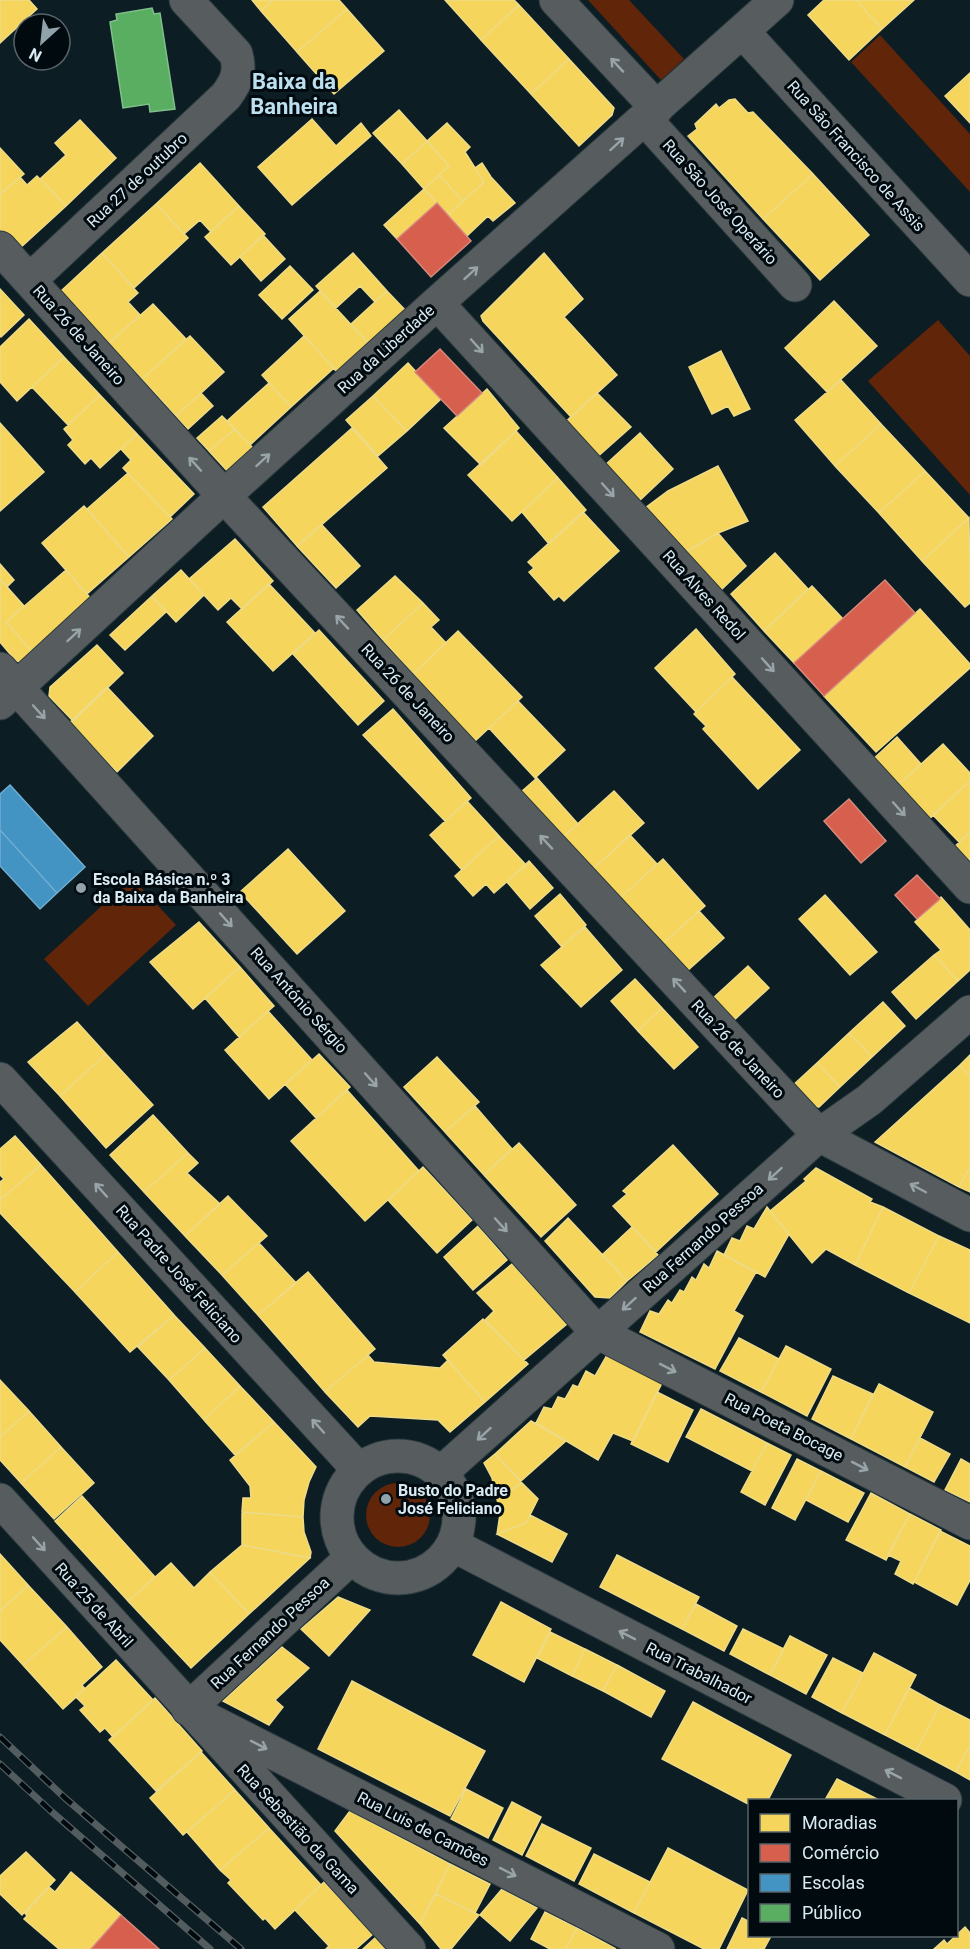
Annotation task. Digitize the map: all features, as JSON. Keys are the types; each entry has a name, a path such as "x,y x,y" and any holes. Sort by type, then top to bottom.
{"street":[{"name":"Rua 27 de outubro","path":"30,280 226,96 239,74 236,54 186,0"},
{"name":"Rua São José Operário","path":"556,0 795,285"},
{"name":"Rua da Liberdade","path":"6,686 224,496 777,0"},
{"name":"Rua São Francisco de Assis","path":"743,32 970,280"},
{"name":"Rua 26 de Janeiro","path":"0,248 224,496 819,1136 970,1215"},
{"name":"Rua Alves Redol","path":"437,303 970,887"},
{"name":"Rua António Sérgio","path":"6,686 597,1332"},
{"name":"Rua Fernando Pessoa","path":"442,1472 819,1136 869,1100 970,1012"},
{"name":"Rua Padre José Feliciano","path":"0,1079 358,1470"},
{"name":"Rua Poeta Bocage","path":"597,1332 970,1522"},
{"path":"392,1455 411,1456 429,1463 442,1472 454,1490 459,1509 459,1527 453,1545 441,1561 424,1572 405,1578 386,1577 367,1570 351,1558 341,1541 336,1522 338,1502 345,1484 358,1470 374,1460 392,1455"},
{"name":"Rua 25 de Abril","path":"0,1500 188,1709"},
{"name":"Rua Trabalhador","path":"453,1545 943,1799"},
{"name":"Rua Fernando Pessoa","path":"188,1709 351,1558"},
{"name":"Rua Sebastião da Gama","path":"188,1709 409,1949"},
{"name":"Rua Luis de Camões","path":"188,1709 658,1949"}],"shaded area":[{"path":"588,0 629,0 684,59 661,80"},
{"path":"880,35 970,134 970,192 851,62"},
{"path":"938,320 970,356 970,495 868,381"},
{"path":"132,878 176,925 88,1006 44,959"},
{"path":"392,1483 404,1483 421,1492 428,1503 430,1515 428,1527 421,1538 404,1547 392,1547 380,1542 371,1533 366,1521 366,1509 371,1497 380,1488"}],"building: Moradias":[{"path":"0,0 29,0 37,9 34,12 12,12 12,32 0,43"},
{"path":"252,0 273,0 261,11"},
{"path":"273,0 339,0 347,9 297,52 261,11"},
{"path":"445,0 514,0 519,5 481,40"},
{"path":"824,0 856,0 882,29 849,60 808,15"},
{"path":"856,0 914,0 882,29"},
{"path":"519,5 569,59 531,94 481,40"},
{"path":"347,9 384,51 334,94 297,52"},
{"path":"569,59 614,108 612,115 579,146 531,94"},
{"path":"970,73 970,123 945,96"},
{"path":"735,99 748,113 753,112 813,174 763,219 688,136 697,129 695,124 716,104 719,108 729,100"},
{"path":"399,110 427,141 402,164 373,133"},
{"path":"312,119 336,146 361,123 371,136 292,205 258,167"},
{"path":"80,120 116,158 66,206 40,179 66,155 55,143"},
{"path":"447,123 470,147 465,152 484,182 463,201 439,175 449,166 427,141"},
{"path":"427,141 449,166 424,189 402,164"},
{"path":"0,148 24,174 0,194"},
{"path":"200,163 239,206 211,232 200,220 184,234 156,204"},
{"path":"482,163 491,177 515,203 493,221 488,216 467,236 448,215 484,182 475,168"},
{"path":"813,174 869,235 820,280 763,219"},
{"path":"439,175 463,201 448,215 424,189"},
{"path":"37,176 66,206 19,249 0,230 0,194 20,177 27,185"},
{"path":"424,189 437,203 397,239 384,225"},
{"path":"156,204 188,238 134,288 102,253"},
{"path":"239,206 265,234 231,265 205,237"},
{"path":"263,235 285,259 261,281 240,257"},
{"path":"102,253 138,293 128,302 140,315 108,344 60,292"},
{"path":"353,253 387,291 375,302 360,286 336,308 316,286"},
{"path":"544,253 583,299 564,317 617,375 571,417 483,321 481,316"},
{"path":"290,266 313,290 282,319 259,295"},
{"path":"0,289 24,315 1,337 0,336"},
{"path":"320,291 368,343 337,372 289,319"},
{"path":"387,291 408,313 372,347 351,324"},
{"path":"834,301 877,346 827,392 785,348"},
{"path":"153,304 186,339 142,379 108,344"},
{"path":"29,319 64,357 17,401 0,382 0,347"},
{"path":"190,336 224,372 176,416 142,379"},
{"path":"304,336 334,368 291,407 262,375"},
{"path":"721,351 750,409 734,416 728,406 712,414 689,367"},
{"path":"64,357 100,395 68,425 32,387"},
{"path":"408,363 441,399 407,431 373,396"},
{"path":"841,380 881,424 835,466 795,420"},
{"path":"269,383 291,407 250,445 227,421"},
{"path":"487,389 519,428 481,465 444,428"},
{"path":"201,393 213,406 188,429 176,416"},
{"path":"597,393 631,427 595,459 562,425"},
{"path":"100,395 137,434 100,468 91,458 85,464 68,445 73,440 64,429"},
{"path":"373,396 407,431 378,456 346,420"},
{"path":"222,416 235,429 209,451 197,438"},
{"path":"0,423 44,472 0,511"},
{"path":"881,424 925,471 879,513 835,466"},
{"path":"352,428 387,468 297,546 263,507"},
{"path":"235,429 256,451 230,474 209,451"},
{"path":"516,431 558,478 512,521 468,475"},
{"path":"640,433 673,469 637,503 603,467"},
{"path":"137,434 194,494 170,517 123,468 131,460 121,449"},
{"path":"718,466 748,521 718,533 683,554 641,511 668,491"},
{"path":"925,471 969,518 922,561 879,513"},
{"path":"128,473 172,519 129,557 87,509"},
{"path":"558,478 586,510 549,544 522,512"},
{"path":"84,506 129,557 87,594 42,543"},
{"path":"583,512 619,551 564,601 559,596 554,600 529,572 534,568 528,562"},
{"path":"969,518 970,603 965,607 922,561"},
{"path":"322,525 360,566 336,588 297,546"},
{"path":"718,533 746,566 720,591 683,554"},
{"path":"235,539 273,581 242,609 231,598 218,610 189,579"},
{"path":"775,553 808,589 764,631 731,594"},
{"path":"0,564 14,580 7,587 0,579"},
{"path":"66,570 93,601 34,654 6,622"},
{"path":"181,570 204,595 176,622 152,596"},
{"path":"395,576 423,603 383,640 357,610"},
{"path":"0,579 24,606 6,622 34,654 22,662 16,661 0,642"},
{"path":"269,584 315,633 273,671 227,622"},
{"path":"812,586 843,619 794,663 764,631"},
{"path":"152,596 166,612 125,650 110,635"},
{"path":"423,603 439,620 431,627 446,643 413,674 383,640"},
{"path":"920,609 970,664 970,668 876,752 824,696"},
{"path":"696,629 735,674 696,712 655,668"},
{"path":"319,630 384,701 358,725 293,654"},
{"path":"458,631 522,697 473,743 413,674"},
{"path":"97,645 123,673 73,721 49,696 50,687"},
{"path":"732,677 800,750 758,789 703,729 706,726 694,714"},
{"path":"107,687 153,736 117,772 69,723"},
{"path":"518,701 565,750 535,778 489,728"},
{"path":"393,709 471,798 445,821 363,735"},
{"path":"897,737 921,764 894,789 869,763"},
{"path":"943,744 970,773 970,781 925,823 894,789"},
{"path":"537,778 578,824 563,837 521,792"},
{"path":"970,781 970,832 959,842 933,815"},
{"path":"614,791 644,823 592,870 563,837"},
{"path":"467,801 499,836 462,870 430,835"},
{"path":"970,832 970,874 949,852"},
{"path":"630,835 657,864 620,898 593,869"},
{"path":"499,836 526,865 494,893 486,884 473,896 455,876"},
{"path":"288,849 345,911 297,954 240,892"},
{"path":"663,859 705,906 661,945 620,898"},
{"path":"529,861 553,888 530,909 507,882"},
{"path":"560,894 586,925 562,947 535,916"},
{"path":"825,895 877,952 850,975 799,919"},
{"path":"941,897 970,930 970,970 958,981 934,955 941,950 915,922"},
{"path":"699,911 724,938 686,972 661,945"},
{"path":"199,922 240,967 193,1009 150,962"},
{"path":"585,927 622,970 581,1007 541,965"},
{"path":"934,955 958,981 916,1019 892,992"},
{"path":"748,966 769,988 732,1022 711,1000"},
{"path":"240,967 274,1006 239,1037 205,998"},
{"path":"635,979 662,1008 638,1031 611,1001"},
{"path":"883,1002 905,1026 872,1057 849,1033"},
{"path":"662,1008 698,1047 674,1069 638,1031"},
{"path":"268,1011 312,1060 269,1099 225,1050"},
{"path":"77,1022 106,1054 60,1096 28,1062"},
{"path":"849,1033 872,1057 840,1087 817,1063"},
{"path":"106,1054 153,1105 106,1148 60,1096"},
{"path":"319,1054 350,1087 316,1118 285,1084"},
{"path":"970,1055 970,1076 960,1065"},
{"path":"437,1057 479,1102 445,1132 404,1087"},
{"path":"817,1063 840,1087 819,1107 809,1107 791,1087"},
{"path":"960,1065 970,1076 970,1167 959,1187 875,1142"},
{"path":"347,1090 419,1171 365,1221 291,1141"},
{"path":"475,1106 512,1149 484,1175 445,1132"},
{"path":"153,1115 188,1153 144,1192 110,1155"},
{"path":"15,1136 41,1165 0,1200 0,1182 4,1179 0,1175 0,1149"},
{"path":"519,1143 576,1205 541,1237 484,1175"},
{"path":"673,1145 718,1194 656,1252 613,1206 627,1194 623,1191"},
{"path":"188,1153 198,1163 187,1173 220,1204 185,1236 144,1192"},
{"path":"41,1165 118,1252 75,1292 0,1213 0,1200"},
{"path":"423,1167 472,1220 437,1253 388,1200"},
{"path":"970,1167 970,1192 959,1187"},
{"path":"816,1168 872,1199 870,1202 883,1207 855,1265 826,1249 812,1263 770,1211 806,1181 804,1179"},
{"path":"228,1196 267,1236 222,1275 185,1236"},
{"path":"767,1207 789,1234 765,1277 724,1255 732,1238 740,1241 747,1226 754,1229"},
{"path":"883,1207 939,1236 909,1293 855,1265"},
{"path":"568,1218 627,1281 610,1298 595,1297 545,1241"},
{"path":"478,1226 507,1260 473,1290 444,1257"},
{"path":"632,1227 658,1255 627,1281 602,1255"},
{"path":"939,1236 970,1250 970,1323 909,1293"},
{"path":"259,1243 296,1283 258,1315 222,1275"},
{"path":"717,1251 756,1272 734,1311 743,1316 715,1369 640,1332 650,1311 659,1314 668,1300 672,1303 680,1290 684,1292 692,1277 696,1280 704,1264 709,1268"},
{"path":"118,1252 174,1315 130,1352 75,1292"},
{"path":"512,1264 567,1324 524,1360 485,1320 494,1311 477,1293"},
{"path":"308,1272 375,1349 325,1392 258,1315"},
{"path":"174,1315 205,1348 169,1380 138,1347"},
{"path":"483,1319 528,1364 485,1402 443,1355"},
{"path":"739,1338 779,1359 761,1392 720,1371"},
{"path":"786,1346 831,1369 807,1416 761,1392"},
{"path":"205,1348 240,1386 204,1420 169,1380"},
{"path":"368,1355 374,1362 440,1368 448,1360 485,1402 450,1432 438,1420 370,1416 358,1427 325,1392"},
{"path":"607,1355 662,1383 633,1441 613,1433 598,1460 536,1423 544,1407 552,1409 558,1397 565,1399 573,1385 578,1387 586,1371 595,1376"},
{"path":"833,1376 873,1394 851,1439 812,1419"},
{"path":"0,1380 29,1411 0,1437"},
{"path":"879,1384 933,1412 905,1467 851,1439"},
{"path":"240,1386 274,1422 235,1455 204,1420"},
{"path":"657,1392 693,1410 668,1462 631,1444"},
{"path":"701,1409 767,1443 752,1471 686,1437"},
{"path":"29,1411 61,1447 21,1483 0,1460 0,1437"},
{"path":"531,1421 566,1441 521,1481 495,1454"},
{"path":"274,1422 316,1467 304,1500 303,1517 242,1512 243,1498 251,1498 250,1486 230,1460"},
{"path":"920,1438 950,1454 934,1482 905,1467"},
{"path":"767,1443 791,1455 765,1505 741,1492"},
{"path":"61,1447 94,1483 54,1519 21,1483"},
{"path":"495,1454 522,1483 497,1499 492,1478 484,1463"},
{"path":"797,1459 821,1471 795,1520 772,1508"},
{"path":"961,1459 970,1464 970,1502 945,1490"},
{"path":"821,1471 864,1493 848,1522 806,1500"},
{"path":"522,1483 538,1499 526,1523 497,1534 500,1514 497,1499"},
{"path":"871,1493 910,1514 886,1560 846,1540"},
{"path":"82,1496 155,1577 128,1601 55,1521"},
{"path":"242,1512 303,1517 304,1532 311,1552 310,1558 242,1545"},
{"path":"910,1514 941,1530 913,1584 895,1574 901,1561 888,1555"},
{"path":"530,1515 567,1534 552,1562 497,1534 526,1523"},
{"path":"940,1531 970,1546 970,1580 957,1605 914,1582"},
{"path":"242,1545 310,1558 249,1614 210,1572"},
{"path":"0,1554 28,1585 0,1611"},
{"path":"617,1555 699,1597 682,1629 600,1587"},
{"path":"171,1563 194,1588 210,1572 249,1614 191,1668 128,1601"},
{"path":"28,1585 67,1627 23,1665 0,1640 0,1611"},
{"path":"338,1597 370,1610 329,1656 301,1629"},
{"path":"501,1602 551,1629 524,1682 473,1655"},
{"path":"696,1604 737,1626 724,1651 682,1629"},
{"path":"67,1627 102,1667 82,1685 85,1689 63,1709 23,1665"},
{"path":"743,1629 784,1649 770,1675 730,1654"},
{"path":"550,1632 585,1649 572,1676 537,1658"},
{"path":"790,1636 827,1655 806,1694 770,1675"},
{"path":"282,1647 309,1668 275,1700 283,1707 269,1725 223,1701"},
{"path":"585,1649 617,1665 603,1691 572,1676"},
{"path":"874,1653 916,1675 885,1735 842,1713"},
{"path":"833,1658 863,1673 842,1713 812,1697"},
{"path":"116,1660 153,1700 113,1737 105,1728 100,1732 80,1710 85,1706 76,1697"},
{"path":"617,1665 665,1691 651,1717 603,1691"},
{"path":"352,1681 485,1751 450,1816 318,1749"},
{"path":"909,1688 940,1705 916,1751 885,1735"},
{"path":"155,1698 202,1751 156,1791 109,1740"},
{"path":"693,1702 791,1755 769,1799 748,1799 748,1804 662,1759"},
{"path":"940,1705 970,1720 970,1745 956,1772 916,1751"},
{"path":"970,1745 970,1780 956,1772"},
{"path":"201,1752 235,1790 183,1835 150,1798"},
{"path":"837,1779 877,1799 826,1799"},
{"path":"466,1789 503,1808 488,1838 451,1819"},
{"path":"235,1790 269,1828 220,1870 187,1832"},
{"path":"512,1802 541,1817 522,1855 493,1840"},
{"path":"350,1811 450,1864 420,1924 335,1831"},
{"path":"542,1824 591,1848 574,1881 526,1856"},
{"path":"269,1828 321,1885 275,1929 265,1918 263,1920 228,1883 231,1880 220,1870"},
{"path":"668,1848 748,1890 719,1949 704,1949 634,1913"},
{"path":"26,1852 55,1880 22,1915 0,1894 0,1876"},
{"path":"594,1854 650,1882 634,1913 579,1884"},
{"path":"450,1864 490,1884 475,1913 436,1894"},
{"path":"71,1872 121,1915 91,1949 59,1949 24,1919 27,1916 25,1913 49,1887 55,1892"},
{"path":"324,1882 373,1934 356,1949 326,1949 329,1946 295,1910"},
{"path":"502,1889 537,1908 510,1941 480,1915"},
{"path":"436,1894 479,1915 451,1949 441,1949 420,1924"},
{"path":"545,1912 577,1928 566,1949 550,1949 531,1939"},
{"path":"742,1918 748,1921 748,1937 770,1937 764,1949 727,1949"},
{"path":"965,1927 970,1933 970,1949 934,1949 944,1940 947,1944 954,1937 958,1937 958,1934"},
{"path":"577,1928 616,1949 566,1949"},
{"path":"376,1937 387,1949 363,1949"}],"building: Comércio":[{"path":"437,203 471,241 431,277 397,239"},
{"path":"440,349 482,393 457,416 415,372"},
{"path":"885,580 915,613 824,696 794,663"},
{"path":"849,799 886,841 861,863 824,821"},
{"path":"917,875 940,899 917,919 895,895"},
{"path":"121,1915 159,1949 91,1949"}],"building: Escolas":[{"path":"10,785 85,867 57,893 0,830 0,794"},
{"path":"0,830 57,893 40,909 0,866"}],"building: Público":[{"path":"152,8 154,14 160,13 175,109 150,112 149,104 123,108 110,22 117,20 116,14"}],"railway":[{"path":"0,1737 65,1798 241,1949"},
{"path":"0,1764 210,1949"}],"place":[{"name":"Escola Básica n.º 3 da Baixa da Banheira","path":"81,888"},
{"name":"Busto do Padre José Feliciano","path":"386,1499"}],"district":[{"name":"Baixa da Banheira","path":"294,94"}]}
